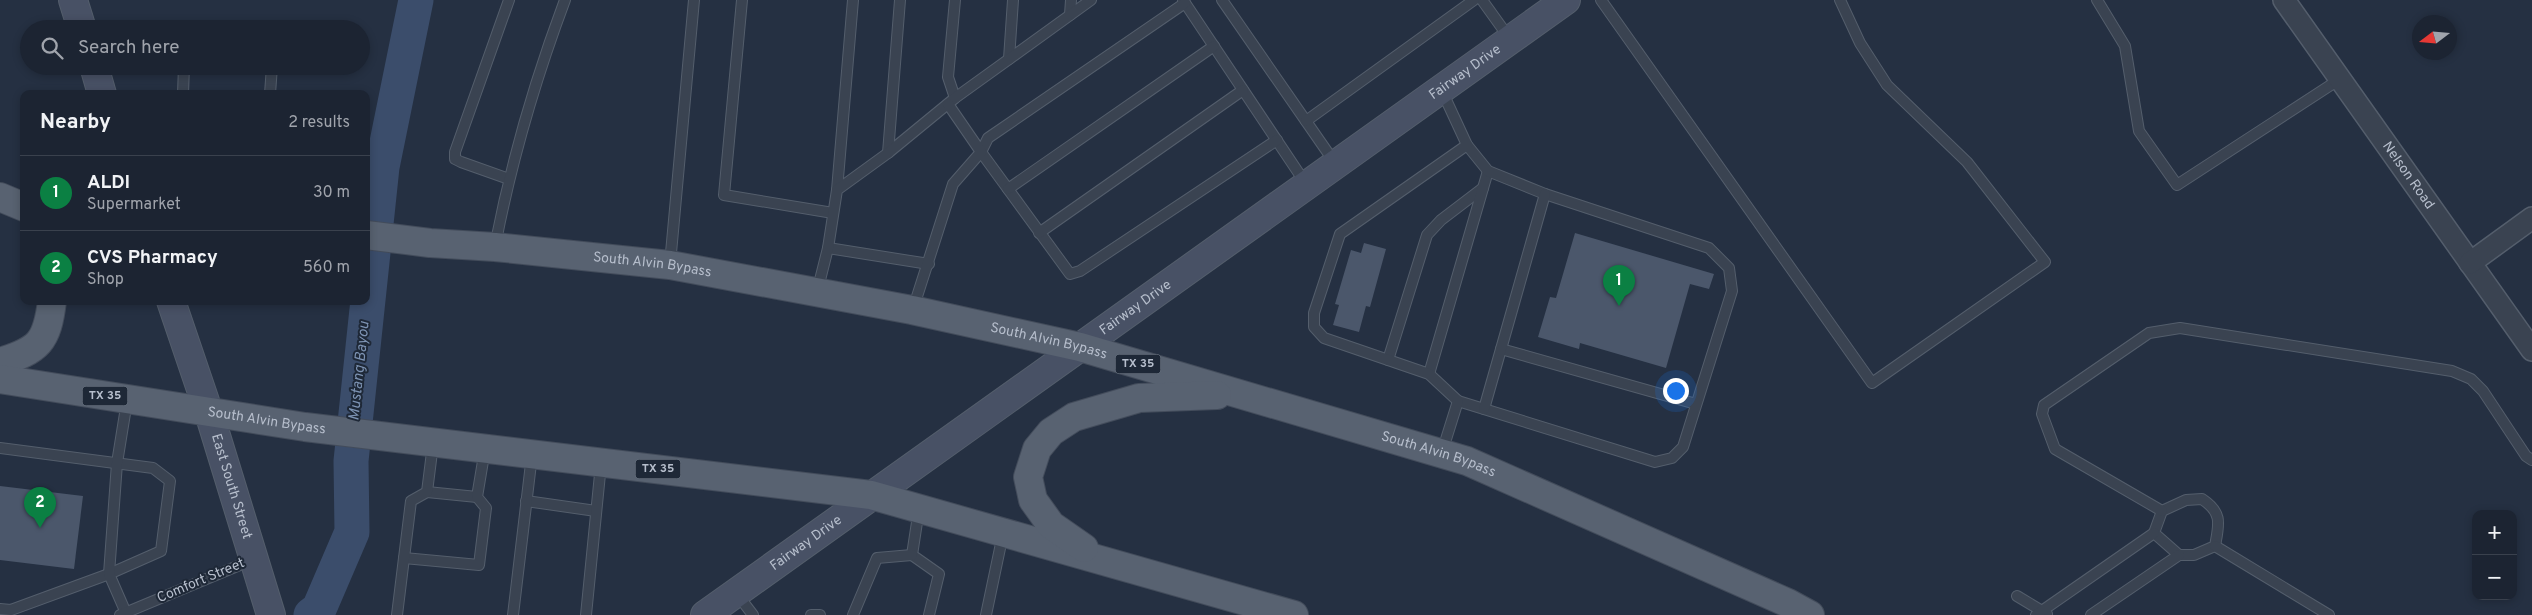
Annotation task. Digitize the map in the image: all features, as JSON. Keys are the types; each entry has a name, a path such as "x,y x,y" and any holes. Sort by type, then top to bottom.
{"main road":[{"path":"0,182 20,185"},
{"path":"0,197 20,205"},
{"name":"South Alvin Bypass","path":"370,236 430,243 495,247 670,265 912,310 1080,347 1476,464 1788,603 1810,615"},
{"path":"0,362 29,351 42,342 51,305"},
{"name":"South Alvin Bypass","path":"0,379 305,427 871,495 1294,615"},
{"path":"1102,561 1051,525 1032,500 1028,477 1037,449 1051,432 1074,417 1139,398 1241,394"}],"street":[{"path":"72,0 79,20"},
{"name":"Nelson Road","path":"2284,0 2532,350"},
{"name":"Fairway Drive","path":"705,615 1510,40 1558,2"},
{"path":"97,75 101,90"},
{"path":"2470,263 2532,218"},
{"name":"East South Street","path":"172,305 209,413 270,612"}],"lane":[{"path":"509,0 455,152 455,159 509,179"},
{"path":"495,247 509,179 531,100 565,0"},
{"path":"670,265 694,0"},
{"path":"742,0 724,195 833,213"},
{"path":"817,292 828,248 837,190 852,0"},
{"path":"888,153 900,0"},
{"path":"956,0 948,77 952,101 981,152 1070,274 1080,271 1277,140"},
{"path":"1009,59 1013,0"},
{"path":"1070,15 1071,0"},
{"path":"837,190 888,153 952,101 1091,0"},
{"path":"1222,0 1335,164"},
{"path":"1306,121 1474,0"},
{"path":"1482,0 1510,40"},
{"path":"1600,0 1872,383 2045,262 1968,162 1887,85 1860,43 1840,0"},
{"path":"2098,0 2125,46 2139,131 2177,185 2340,79"},
{"path":"912,310 929,264 953,184 981,152 988,138 1184,1 1306,184"},
{"path":"1008,190 1214,46"},
{"path":"183,90 184,75"},
{"path":"270,90 271,75"},
{"path":"1441,89 1467,145 1488,171 1545,194 1708,248 1729,268 1732,291 1683,446 1672,458 1654,462 1458,401 1429,374 1324,338 1314,327 1314,313 1340,234 1467,145"},
{"path":"1039,233 1243,90"},
{"path":"1429,374 1488,171"},
{"path":"1388,360 1428,235 1441,220 1483,188"},
{"path":"1484,409 1545,194"},
{"path":"828,248 929,264"},
{"path":"2162,511 2055,449 2042,414 2044,405 2149,334 2164,329 2180,328 2452,371 2471,379 2483,391 2526,456 2532,460"},
{"path":"1501,350 1696,404"},
{"path":"123,614 109,574 117,463 127,400"},
{"path":"1441,453 1458,401"},
{"path":"427,492 433,442"},
{"path":"0,448 153,468 170,481 160,552 109,574 10,610 0,609"},
{"path":"477,497 485,448"},
{"path":"512,615 532,454"},
{"path":"586,615 601,463"},
{"path":"397,615 404,558 411,501 427,492 477,497 486,508 479,565 404,558"},
{"path":"2017,596 2042,614 2154,533 2162,511 2186,500 2202,499 2214,507 2219,523 2215,546"},
{"path":"526,501 596,511"},
{"path":"912,555 919,509"},
{"path":"986,615 1003,532"},
{"path":"2154,533 2179,555"},
{"path":"2092,615 2179,555 2194,555 2215,546"},
{"path":"2215,546 2329,615"},
{"path":"853,615 877,558 912,555 939,574 929,615"},
{"name":"Comfort Street","path":"123,614 253,560"},
{"path":"736,593 753,615"},
{"path":"810,615 820,615"}],"building":[{"path":"1575,233 1714,274 1709,289 1690,284 1666,368 1580,343 1579,349 1538,337 1550,297 1556,298"},
{"path":"1364,243 1386,249 1370,307 1366,306 1359,332 1333,325 1339,305 1335,304 1351,250 1361,253"},
{"path":"0,486 83,496 74,569 0,560"}],"waterway":[{"name":"Mustang Bayou","path":"370,281 382,167 416,0"},
{"name":"Mustang Bayou","path":"311,615 319,609 352,532 351,461 367,305"}],"place":[{"name":"ALDI","path":"1619,306"},
{"name":"CVS Pharmacy","path":"40,528"}]}
